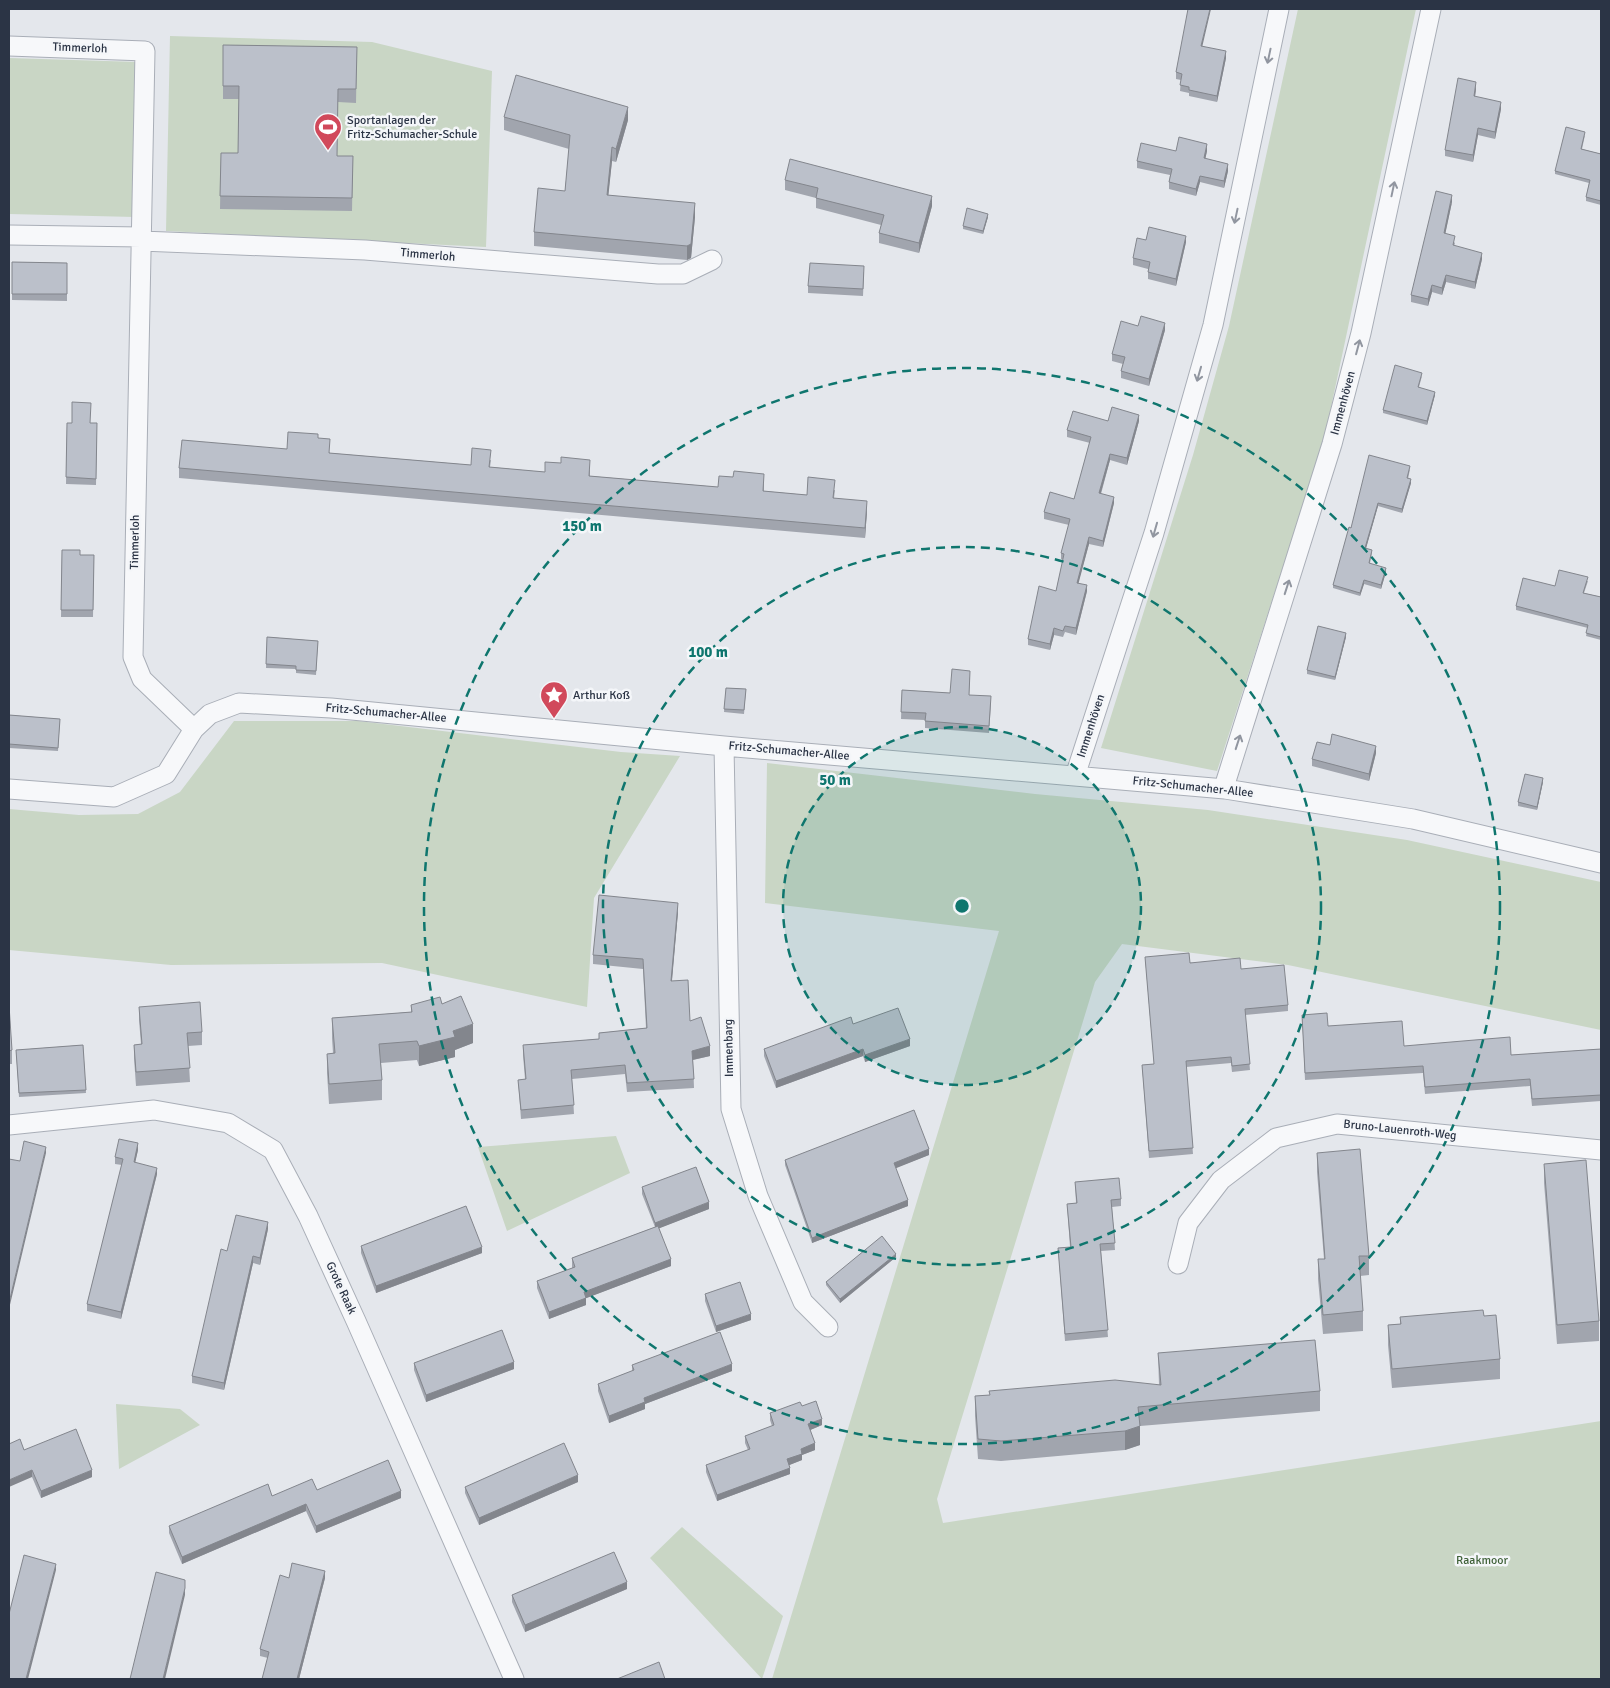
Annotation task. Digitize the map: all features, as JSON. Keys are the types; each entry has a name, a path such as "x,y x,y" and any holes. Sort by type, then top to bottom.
{"street":[{"name":"Immenhöven","path":"1075,776 1154,533 1213,325 1279,9"},
{"name":"Immenhöven","path":"1226,789 1225,784 1337,426 1362,333 1431,9"},
{"name":"Timmerloh","path":"9,46 145,50 133,657 142,679 194,729"},
{"name":"Timmerloh","path":"9,235 141,239 364,250 658,274 683,274 712,260"},
{"name":"Fritz-Schumacher-Allee","path":"9,789 114,798 166,774 194,729 210,714 239,703 331,708 724,746 1226,789 1413,819 1601,864"},
{"name":"Immenbarg","path":"724,746 730,1109 758,1196 803,1302 828,1327"},
{"name":"Grote Raak","path":"9,1125 154,1110 228,1123 273,1150 308,1216 356,1321 514,1679"},
{"name":"Bruno-Lauenroth-Weg","path":"1178,1264 1188,1223 1221,1180 1276,1138 1337,1124 1601,1150"}],"green space":[{"path":"1298,9 1416,9 1324,440 1217,771 1101,748 1193,455 1229,326"},
{"name":"Sportanlagen der Fritz-Schumacher-Schule","path":"170,36 372,42 492,71 486,247 166,231"},
{"path":"9,58 138,62 135,217 9,214"},
{"path":"234,721 358,721 621,752 680,756 594,898 587,1007 382,963 171,965 9,950 9,809 79,815 138,814 180,792"},
{"name":"Raakmoor","path":"767,763 1035,794 1208,810 1407,840 1601,882 1601,1030 1288,965 1122,944 1095,982 937,1499 943,1523 1601,1421 1601,1679 772,1679 999,931 765,903"},
{"path":"616,1136 630,1173 507,1231 478,1147"},
{"path":"116,1404 180,1409 200,1425 119,1469"},
{"path":"682,1527 783,1616 762,1679 650,1558"}],"building":[{"path":"1188,9 1210,9 1201,46 1226,51 1217,96 1189,90 1189,87 1180,85 1182,74 1176,72"},
{"path":"223,45 357,47 356,89 338,89 337,156 353,156 352,198 220,196 221,153 238,153 239,86 223,86"},
{"path":"516,75 628,107 616,149 612,147 607,195 695,203 691,244 687,246 534,232 538,188 565,191 570,135 504,117"},
{"path":"1458,78 1476,82 1474,96 1501,102 1495,132 1478,128 1473,155 1445,150"},
{"path":"1566,127 1585,132 1581,149 1601,154 1601,201 1586,197 1590,180 1555,171"},
{"path":"1179,137 1207,144 1204,158 1228,164 1224,181 1200,176 1196,189 1169,182 1172,169 1137,161 1141,143 1176,151"},
{"path":"790,159 932,196 919,243 879,233 884,215 816,198 818,188 785,180"},
{"path":"1436,191 1452,195 1444,233 1455,236 1453,245 1482,253 1475,282 1446,275 1442,288 1432,285 1428,299 1411,295"},
{"path":"967,208 988,214 983,231 963,226"},
{"path":"1149,227 1186,236 1176,279 1148,272 1150,262 1133,258 1137,238 1146,240"},
{"path":"12,262 67,263 67,294 12,294"},
{"path":"810,263 864,266 863,289 808,286"},
{"path":"1141,316 1165,323 1149,379 1121,371 1125,357 1112,354 1121,321 1138,326"},
{"path":"1395,365 1422,373 1418,387 1435,392 1427,421 1383,410"},
{"path":"72,402 91,403 90,423 97,423 96,479 66,477 67,423 72,423"},
{"path":"1112,407 1139,415 1127,458 1110,454 1099,493 1114,497 1103,541 1089,537 1077,583 1087,585 1076,628 1065,626 1063,631 1054,628 1050,644 1028,639 1039,586 1056,591 1064,554 1061,553 1070,519 1044,512 1050,492 1074,499 1091,437 1067,430 1073,411 1108,421"},
{"path":"288,432 318,434 318,438 330,439 329,453 471,465 472,448 491,450 489,467 545,472 545,462 561,463 561,457 590,460 589,476 718,487 719,476 733,477 734,471 764,474 763,491 807,495 808,477 835,480 833,498 867,501 865,528 179,468 182,440 287,449"},
{"path":"1369,455 1410,466 1407,478 1411,479 1402,509 1378,503 1365,548 1372,550 1369,563 1386,568 1381,585 1364,580 1360,593 1333,585 1349,527 1351,528"},
{"path":"62,550 80,550 80,555 94,555 93,610 61,610"},
{"path":"1559,570 1588,577 1583,593 1601,597 1601,637 1586,633 1588,625 1516,606 1523,578 1555,586"},
{"path":"1318,626 1346,633 1335,677 1307,670"},
{"path":"267,637 318,641 316,671 296,670 296,666 266,664"},
{"path":"952,669 970,671 969,695 991,696 989,726 925,721 926,713 901,712 902,690 950,693"},
{"path":"726,688 746,689 744,710 724,709"},
{"path":"9,715 60,719 58,748 9,744"},
{"path":"1332,734 1376,746 1369,774 1312,759 1317,742 1330,745"},
{"path":"1525,774 1543,778 1537,807 1518,802"},
{"path":"599,895 678,903 671,981 688,980 690,1021 701,1017 710,1046 692,1051 694,1079 627,1083 625,1065 571,1070 574,1105 521,1110 518,1080 526,1079 523,1045 599,1039 599,1033 647,1028 643,959 593,955"},
{"path":"1189,953 1190,963 1240,958 1241,969 1284,965 1288,1005 1245,1009 1250,1064 1232,1066 1231,1057 1186,1061 1193,1148 1149,1151 1142,1065 1154,1064 1145,957"},
{"path":"461,996 473,1024 453,1031 455,1037 419,1046 417,1041 379,1044 382,1080 329,1084 327,1054 335,1053 332,1018 412,1012 411,1005 440,997 442,1004"},
{"path":"200,1002 202,1032 187,1033 190,1068 136,1072 134,1045 142,1044 139,1007"},
{"path":"9,1005 12,1050 9,1051"},
{"path":"898,1008 910,1039 865,1055 863,1049 776,1081 764,1049 851,1017 853,1024"},
{"path":"1327,1013 1328,1026 1402,1021 1404,1046 1510,1037 1511,1055 1601,1049 1601,1095 1532,1099 1530,1079 1425,1087 1423,1066 1305,1073 1302,1015"},
{"path":"83,1045 86,1090 19,1093 16,1050"},
{"path":"914,1110 929,1149 894,1163 908,1200 812,1238 785,1160"},
{"path":"119,1139 138,1143 134,1162 157,1168 121,1312 87,1304 123,1159 115,1157"},
{"path":"24,1141 46,1147 9,1303 9,1159 20,1161"},
{"path":"1360,1149 1369,1256 1359,1256 1363,1311 1323,1315 1318,1259 1325,1259 1317,1153"},
{"path":"1586,1160 1599,1321 1557,1325 1544,1164"},
{"path":"696,1167 709,1202 655,1223 642,1187"},
{"path":"1119,1178 1121,1199 1111,1200 1115,1243 1100,1244 1108,1330 1065,1334 1058,1248 1071,1247 1067,1204 1077,1203 1075,1182"},
{"path":"466,1206 482,1247 376,1286 361,1246"},
{"path":"236,1215 268,1222 260,1258 253,1256 224,1383 192,1376 221,1249 227,1251"},
{"path":"658,1226 671,1259 584,1292 586,1298 549,1312 537,1281 575,1267 572,1258"},
{"path":"882,1236 896,1254 840,1299 826,1282"},
{"path":"740,1282 751,1314 716,1326 705,1294"},
{"path":"1483,1310 1484,1316 1496,1315 1500,1359 1392,1369 1388,1325 1401,1324 1400,1317"},
{"path":"502,1330 514,1362 426,1395 414,1363"},
{"path":"720,1332 732,1364 644,1398 645,1402 609,1416 598,1384 634,1370 632,1365"},
{"path":"1315,1340 1320,1391 1138,1407 1140,1426 1125,1431 1001,1441 978,1439 975,1396 990,1395 989,1391 1115,1380 1161,1385 1158,1353"},
{"path":"816,1401 822,1419 808,1424 815,1443 801,1449 802,1454 787,1459 790,1468 717,1495 706,1465 750,1449 745,1436 774,1425 770,1413 800,1402 802,1406"},
{"path":"76,1429 92,1470 41,1491 32,1470 9,1480 9,1444 20,1439 24,1450"},
{"path":"564,1443 578,1475 479,1518 465,1487"},
{"path":"388,1460 401,1491 316,1526 306,1504 182,1557 169,1526 268,1484 272,1496 312,1479 317,1490"},
{"path":"614,1552 627,1582 525,1625 512,1595"},
{"path":"24,1555 56,1564 26,1679 9,1679 9,1614"},
{"path":"292,1563 325,1571 297,1679 262,1679 269,1652 260,1649 280,1575 289,1578"},
{"path":"156,1572 185,1580 185,1588 163,1679 130,1679"},
{"path":"659,1662 665,1679 617,1679"}],"place":[{"name":"Sportanlagen der Fritz-Schumacher-Schule","path":"328,151"},
{"name":"Arthur Koß","path":"554,719"}]}
